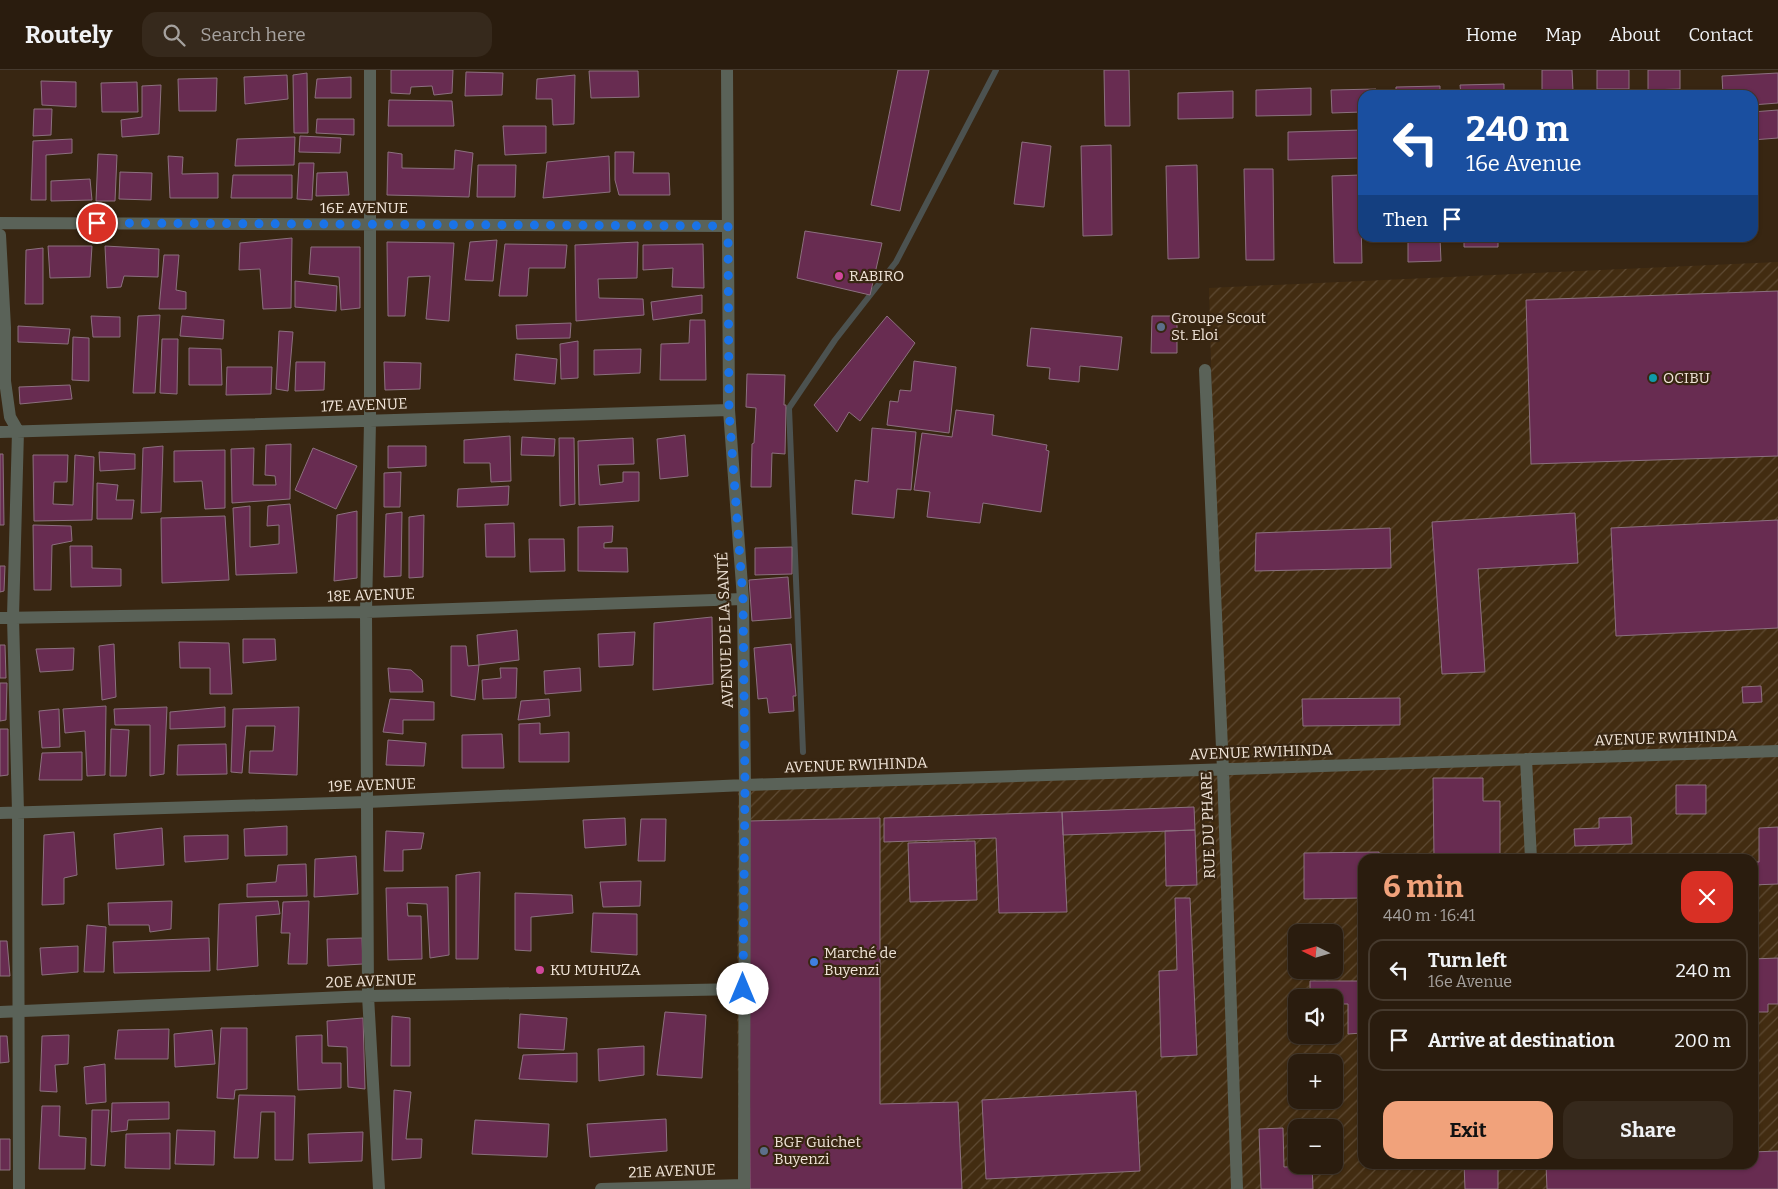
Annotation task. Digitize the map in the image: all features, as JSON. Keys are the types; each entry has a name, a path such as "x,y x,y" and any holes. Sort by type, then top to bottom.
{"street":[{"path":"370,70 370,422 366,612 368,996 379,1189"},
{"name":"AVENUE DE LA SANTÉ","path":"727,70 729,410 743,599 745,785 744,1187"},
{"name":"16E AVENUE","path":"0,223 728,226"},
{"path":"0,235 6,327 5,381 10,418 18,431 6,618 18,812 19,1189"},
{"name":"RUE DU PHARE","path":"1205,370 1223,770 1236,1189"},
{"name":"17E AVENUE","path":"0,432 729,410"},
{"name":"18E AVENUE","path":"6,618 366,612 743,599"},
{"name":"AVENUE RWIHINDA","path":"745,785 1778,751"},
{"path":"1526,758 1530,854"},
{"name":"19E AVENUE","path":"0,812 367,802 745,785"},
{"name":"20E AVENUE","path":"0,1012 368,996 743,989"},
{"name":"21E AVENUE","path":"601,1189 744,1187"}],"shaded area":[{"path":"1778,262 1778,1189 739,1189 737,990 738,786 1222,770 1209,288"}],"building":[{"path":"391,70 453,70 452,93 434,95 432,86 411,87 410,94 391,93"},
{"path":"898,70 929,70 900,211 871,205"},
{"path":"1104,70 1129,70 1130,126 1105,126"},
{"path":"1542,70 1572,70 1573,90 1542,90"},
{"path":"1597,70 1629,70 1629,89 1597,89"},
{"path":"1648,70 1680,70 1680,89 1648,90"},
{"path":"589,71 638,71 639,97 591,98"},
{"path":"466,72 503,73 502,95 465,96"},
{"path":"307,73 308,133 294,133 293,75"},
{"path":"1778,73 1778,103 1758,105 1758,90 1723,90 1722,76"},
{"path":"287,75 288,99 245,104 244,77"},
{"path":"575,75 574,124 553,125 552,99 536,99 537,79"},
{"path":"351,77 351,98 315,98 317,79"},
{"path":"217,78 216,111 179,111 178,79"},
{"path":"41,81 76,82 76,107 42,105"},
{"path":"137,82 138,112 102,112 101,83"},
{"path":"1504,84 1504,90 1460,90 1460,85"},
{"path":"161,85 159,134 122,137 121,120 142,117 142,86"},
{"path":"1440,86 1440,90 1396,90 1396,87"},
{"path":"1311,88 1311,115 1256,116 1256,90"},
{"path":"1376,89 1358,90 1358,112 1332,113 1331,90"},
{"path":"1233,91 1233,118 1178,119 1178,93"},
{"path":"389,100 452,101 454,126 388,126"},
{"path":"34,109 52,109 51,135 33,136"},
{"path":"1778,110 1778,138 1758,140 1758,112"},
{"path":"317,119 354,119 354,135 316,133"},
{"path":"503,126 546,126 546,153 505,155"},
{"path":"1358,130 1358,158 1288,160 1288,132"},
{"path":"300,136 341,138 340,153 299,152"},
{"path":"295,137 294,165 235,166 237,139"},
{"path":"72,139 72,153 46,155 46,200 31,200 33,141"},
{"path":"1022,142 1051,146 1044,207 1014,204"},
{"path":"1111,145 1112,235 1083,236 1081,146"},
{"path":"455,150 473,153 469,197 387,195 388,152 402,154 402,168 454,169"},
{"path":"615,152 634,152 633,173 669,173 670,195 619,195 615,180"},
{"path":"98,154 117,155 115,201 96,201"},
{"path":"168,156 183,157 182,174 218,173 218,198 170,198"},
{"path":"609,156 610,192 543,198 547,162"},
{"path":"299,163 314,163 312,200 297,199"},
{"path":"478,165 516,165 515,197 477,197"},
{"path":"1197,165 1199,258 1168,259 1166,166"},
{"path":"1244,169 1273,169 1274,260 1246,260"},
{"path":"120,172 152,173 151,200 119,199"},
{"path":"347,172 349,195 316,196 317,173"},
{"path":"233,175 292,175 292,198 231,198"},
{"path":"1358,175 1358,242 1362,242 1362,263 1334,263 1332,176"},
{"path":"90,179 92,200 51,201 51,181"},
{"path":"805,231 882,243 870,295 797,278"},
{"path":"292,238 291,308 263,309 260,269 239,270 240,243"},
{"path":"497,240 493,281 465,280 470,242"},
{"path":"387,242 454,243 449,321 426,319 430,276 408,277 405,316 388,316"},
{"path":"638,242 637,278 598,279 599,298 643,299 644,315 576,321 575,245"},
{"path":"1408,242 1440,242 1441,261 1408,262"},
{"path":"1464,242 1498,242 1498,247 1464,247"},
{"path":"505,244 567,245 565,268 529,268 527,296 499,296"},
{"path":"703,244 704,288 672,287 673,268 643,270 643,245"},
{"path":"48,246 92,246 90,277 50,278"},
{"path":"105,246 159,249 158,277 124,276 121,287 107,288"},
{"path":"311,247 360,247 360,308 341,310 339,277 309,274"},
{"path":"43,248 43,304 25,304 26,250"},
{"path":"164,255 179,255 176,290 186,292 186,309 159,309"},
{"path":"295,281 337,286 336,311 295,307"},
{"name":"OCIBU","path":"1778,291 1778,456 1531,464 1526,300"},
{"path":"702,295 702,313 653,320 651,302"},
{"path":"160,315 155,393 133,393 138,316"},
{"path":"91,316 120,317 120,337 93,337"},
{"path":"182,316 224,320 223,339 180,336"},
{"path":"887,316 915,343 860,421 849,412 837,432 814,405"},
{"path":"1152,316 1177,316 1177,353 1151,353"},
{"path":"690,320 705,320 706,380 660,380 661,344 689,343"},
{"path":"571,323 570,338 517,339 516,325"},
{"path":"18,326 70,329 68,344 18,342"},
{"path":"1031,328 1122,337 1118,370 1080,366 1079,382 1049,379 1050,368 1027,366"},
{"path":"279,331 293,332 288,391 276,389"},
{"path":"73,337 89,338 89,381 72,380"},
{"path":"162,339 178,339 177,394 160,393"},
{"path":"578,341 578,378 561,379 560,344"},
{"path":"189,348 221,349 222,385 189,385"},
{"path":"641,349 640,373 594,375 594,350"},
{"path":"516,354 557,359 555,384 514,380"},
{"path":"914,361 956,367 949,433 887,425 890,401 898,402 900,390 911,391"},
{"path":"296,362 325,362 324,390 295,391"},
{"path":"384,362 421,363 420,389 385,390"},
{"path":"227,367 272,367 271,394 226,395"},
{"path":"747,374 785,375 785,454 772,453 771,487 751,487 752,444 754,443 756,408 746,407"},
{"path":"70,385 72,399 20,404 19,387"},
{"path":"956,410 994,415 992,435 1047,445 1046,450 1049,451 1041,512 983,503 980,523 927,517 930,492 914,490 922,433 952,437"},
{"path":"872,428 916,432 911,490 897,489 894,518 852,514 855,480 868,482"},
{"path":"685,435 688,476 660,479 657,439"},
{"path":"510,436 511,481 491,482 490,463 464,463 464,440"},
{"path":"522,437 555,439 554,456 521,455"},
{"path":"559,438 574,438 575,504 560,506"},
{"path":"633,438 634,464 598,465 600,485 623,482 623,472 639,472 639,501 579,505 578,441"},
{"path":"291,444 290,499 232,503 231,449 254,448 253,485 276,485 275,476 265,475 266,445"},
{"path":"163,446 161,512 141,513 143,448"},
{"path":"388,446 426,446 426,466 388,468"},
{"path":"313,448 357,466 336,509 295,490"},
{"path":"225,450 225,508 205,509 202,481 174,482 174,451"},
{"path":"99,452 135,454 135,469 100,471"},
{"path":"0,454 3,454 4,525 0,525"},
{"path":"33,455 68,455 67,482 54,482 53,504 73,505 75,455 94,457 92,520 34,521"},
{"path":"401,472 400,507 384,507 384,473"},
{"path":"97,483 118,485 116,500 134,500 132,519 97,519"},
{"path":"509,486 508,505 457,507 458,489"},
{"path":"290,504 297,573 236,575 233,508 250,506 250,547 279,544 279,525 267,526 268,506"},
{"path":"357,511 357,578 334,581 337,515"},
{"path":"402,512 401,576 384,577 386,514"},
{"path":"1575,513 1578,563 1478,569 1485,672 1442,674 1432,522"},
{"path":"424,515 423,577 409,578 409,517"},
{"path":"225,516 229,580 162,583 161,518"},
{"path":"1778,520 1778,628 1616,636 1611,528"},
{"path":"514,523 515,557 486,557 485,524"},
{"path":"33,525 71,526 72,541 52,545 51,590 34,590"},
{"path":"613,526 612,542 604,543 604,548 627,548 628,572 578,571 578,527"},
{"path":"1390,528 1391,568 1255,571 1256,533"},
{"path":"529,539 564,539 565,571 530,572"},
{"path":"70,546 92,546 92,568 121,569 121,586 71,587"},
{"path":"792,547 792,574 755,575 755,548"},
{"path":"0,566 5,566 4,591 0,592"},
{"path":"788,577 791,618 752,621 749,580"},
{"path":"712,617 713,684 653,690 654,623"},
{"path":"517,630 519,660 479,665 477,635"},
{"path":"635,632 633,665 599,667 598,634"},
{"path":"243,639 275,639 276,660 243,663"},
{"path":"179,642 229,643 232,694 210,694 210,668 180,668"},
{"path":"114,644 116,697 102,700 99,646"},
{"path":"791,644 796,696 793,696 794,711 769,713 767,698 758,699 754,648"},
{"path":"0,645 5,645 6,678 0,678"},
{"path":"451,646 466,646 468,666 479,665 475,700 451,696"},
{"path":"74,648 73,670 40,672 36,649"},
{"path":"388,668 411,670 422,680 423,692 390,692"},
{"path":"500,668 517,668 516,698 483,699 482,680 501,678"},
{"path":"580,668 581,691 545,694 544,671"},
{"path":"0,683 7,683 6,720 0,721"},
{"path":"1761,686 1762,702 1743,703 1742,687"},
{"path":"1400,698 1400,725 1303,726 1302,699"},
{"path":"390,699 434,702 434,720 403,720 403,734 383,732"},
{"path":"549,699 550,716 518,720 521,701"},
{"path":"106,706 105,775 87,776 85,731 65,733 63,709"},
{"path":"167,707 164,774 150,776 150,725 115,725 114,709"},
{"path":"225,707 225,727 170,729 170,712"},
{"path":"299,707 297,775 249,773 250,751 273,751 275,726 246,726 242,773 231,772 233,709"},
{"path":"59,709 60,747 42,748 39,711"},
{"path":"540,723 540,734 569,732 569,762 519,762 519,724"},
{"path":"0,729 8,729 8,775 0,776"},
{"path":"111,729 129,730 126,776 110,776"},
{"path":"502,734 504,768 462,768 462,735"},
{"path":"388,740 426,743 424,766 386,765"},
{"path":"226,744 227,774 177,775 178,745"},
{"path":"82,752 82,780 39,780 42,753"},
{"path":"1433,778 1483,778 1483,801 1500,801 1500,854 1434,854"},
{"path":"1676,785 1706,785 1706,814 1676,814"},
{"path":"1194,807 1195,830 1063,835 1062,812"},
{"path":"1062,812 1067,912 999,913 996,838 884,842 884,818"},
{"path":"1631,817 1632,844 1575,846 1574,829 1599,828 1599,818"},
{"path":"625,818 626,845 585,848 583,820"},
{"name":"Marché de Buyenzi","path":"880,818 880,1104 958,1102 962,1189 750,1189 748,821"},
{"path":"641,819 666,819 665,861 638,861"},
{"path":"287,826 287,855 245,856 244,829"},
{"path":"1778,827 1778,884 1758,885 1759,828"},
{"path":"162,828 164,865 116,869 114,834"},
{"path":"1195,830 1197,885 1166,886 1165,831"},
{"path":"386,831 424,833 421,849 403,850 403,871 384,871"},
{"path":"74,832 77,875 64,878 64,904 42,905 44,835"},
{"path":"228,835 228,859 185,862 184,836"},
{"path":"975,841 977,900 910,902 908,843"},
{"path":"1379,852 1379,854 1358,854 1358,898 1304,899 1304,853"},
{"path":"356,856 358,894 314,897 315,859"},
{"path":"306,864 307,896 247,897 247,884 276,882 278,865"},
{"path":"480,872 478,959 456,959 456,875"},
{"path":"641,881 640,906 603,907 600,882"},
{"path":"448,887 449,955 430,958 427,904 407,903 408,916 421,916 422,959 388,960 386,888"},
{"path":"515,893 572,895 573,913 531,917 531,951 515,950"},
{"path":"1175,898 1190,898 1197,1055 1161,1057 1159,971 1177,970"},
{"path":"172,901 171,929 150,932 149,925 109,925 108,903"},
{"path":"278,901 280,914 256,916 258,966 217,970 219,904"},
{"path":"309,901 307,964 288,964 290,933 281,933 283,902"},
{"path":"593,913 637,914 637,955 591,952"},
{"path":"87,925 106,927 104,972 84,972"},
{"path":"209,938 210,971 114,973 113,942"},
{"path":"362,938 363,964 328,966 327,939"},
{"path":"0,941 7,941 10,976 0,976"},
{"path":"78,946 78,972 42,975 40,948"},
{"path":"1778,958 1778,1004 1768,1004 1768,1012 1758,1012 1758,959"},
{"path":"1310,981 1358,981 1358,1033 1348,1034 1348,1004 1343,1004 1343,989 1310,989"},
{"path":"665,1012 706,1015 702,1078 657,1075"},
{"path":"520,1014 567,1018 564,1050 518,1048"},
{"path":"392,1016 410,1018 410,1066 391,1066"},
{"path":"363,1018 365,1089 348,1087 347,1047 328,1046 327,1021"},
{"path":"221,1028 247,1028 247,1089 235,1090 234,1099 217,1098"},
{"path":"169,1029 168,1059 115,1059 118,1030"},
{"path":"212,1030 215,1064 175,1067 174,1034"},
{"path":"69,1035 68,1064 55,1065 57,1092 40,1091 42,1036"},
{"path":"322,1035 322,1063 341,1063 341,1088 298,1090 296,1036"},
{"path":"0,1036 7,1036 9,1062 0,1063"},
{"path":"644,1046 644,1075 599,1081 598,1049"},
{"path":"577,1053 577,1082 519,1079 523,1055"},
{"path":"105,1064 106,1102 86,1104 84,1067"},
{"path":"394,1090 411,1092 406,1139 422,1139 421,1158 392,1160"},
{"path":"1136,1091 1140,1171 986,1179 982,1100"},
{"path":"239,1095 295,1096 293,1160 275,1160 275,1112 261,1112 258,1158 234,1158"},
{"path":"169,1102 169,1119 128,1120 127,1130 111,1132 112,1103"},
{"path":"42,1106 60,1106 59,1136 86,1138 85,1169 39,1169"},
{"path":"92,1110 109,1110 105,1166 91,1165"},
{"path":"666,1119 667,1151 590,1157 587,1124"},
{"path":"475,1120 549,1124 547,1157 472,1154"},
{"path":"1283,1128 1284,1167 1288,1167 1288,1174 1312,1174 1313,1189 1261,1189 1259,1129"},
{"path":"177,1130 215,1131 214,1165 175,1164"},
{"path":"363,1132 362,1161 309,1163 308,1134"},
{"path":"170,1133 170,1169 125,1168 126,1134"},
{"path":"0,1139 10,1139 10,1170 0,1170"},
{"path":"1778,1151 1778,1189 1547,1189 1546,1169 1758,1169 1758,1152"},
{"path":"1464,1169 1498,1169 1498,1189 1465,1189"}],"waterway":[{"path":"803,752 789,408 835,340 896,262 996,70"}],"place":[{"name":"RABIRO","path":"839,276"},
{"name":"Groupe Scout St. Eloi","path":"1161,327"},
{"name":"OCIBU","path":"1653,378"},
{"name":"Marché de Buyenzi","path":"814,962"},
{"name":"KU MUHUZA","path":"540,970"},
{"name":"BGF Guichet Buyenzi","path":"764,1151"}],"route":[{"path":"97,223 728,226 729,410 743,599 745,785 743,989"}]}
